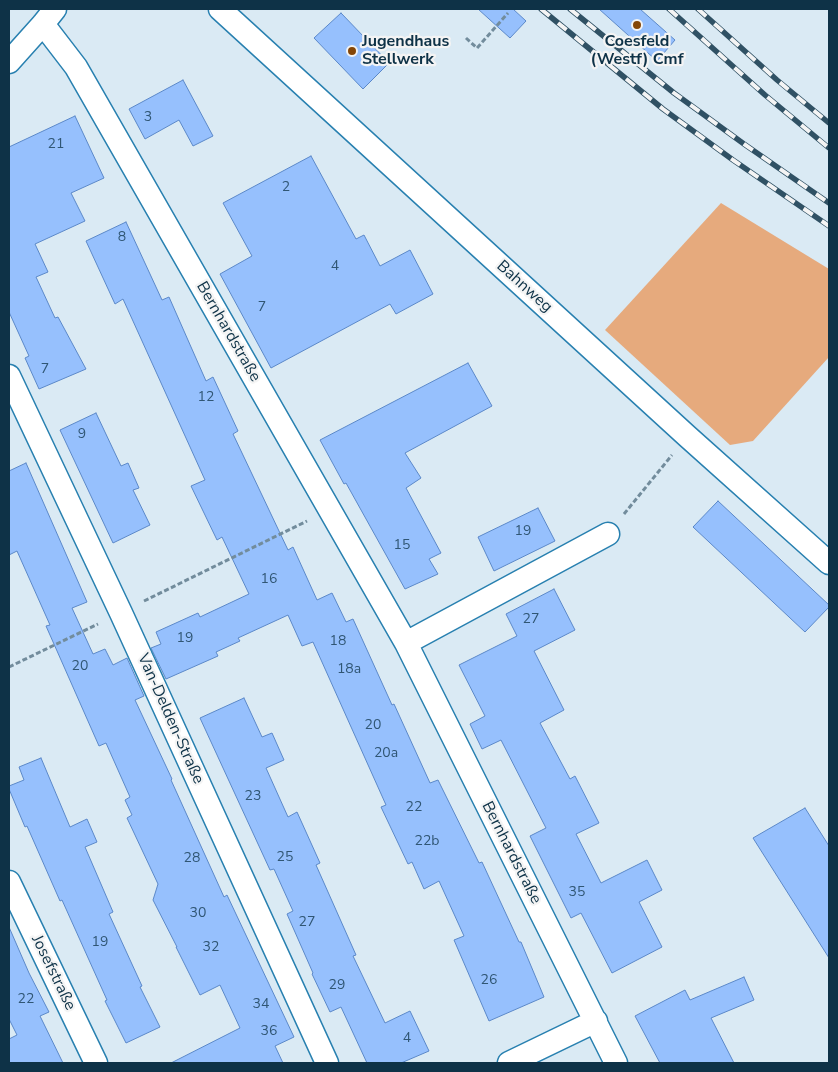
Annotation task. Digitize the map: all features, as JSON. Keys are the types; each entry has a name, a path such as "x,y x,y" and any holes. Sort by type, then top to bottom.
{"street":[{"name":"Bahnweg","path":"220,9 687,436 829,563"},
{"path":"9,62 49,16"},
{"name":"Bernhardstraße","path":"49,16 76,67 406,643 616,1063"},
{"name":"Van-Delden-Straße","path":"9,376 121,613 326,1063"},
{"path":"406,643 608,534"},
{"name":"Josefstraße","path":"9,882 96,1063"},
{"path":"509,1063 596,1021"}],"path":[{"path":"466,38 477,48 508,13"},
{"path":"608,534 687,436"},
{"path":"9,667 330,510"}],"shaded area":[{"path":"721,203 829,269 829,357 753,441 730,445 605,330"}],"building":[{"path":"478,9 513,9 526,21 510,38"},
{"name":"Coesfeld (Westf) Cmf","path":"599,9 640,9 675,40 657,61"},
{"name":"Jugendhaus Stellwerk","path":"341,13 389,63 363,89 314,38"},
{"path":"183,80 213,136 193,146 179,120 145,139 129,109"},
{"path":"75,116 104,178 71,193 85,221 35,244 48,272 36,277 55,318 58,317 86,369 39,389 25,358 29,356 9,312 9,147"},
{"path":"311,156 356,239 364,235 380,266 410,250 433,294 396,314 390,304 271,368 220,274 252,256 223,203"},
{"path":"126,222 162,300 169,297 206,381 213,377 238,431 233,434 288,550 293,547 317,600 332,593 346,622 353,619 430,783 438,780 479,863 482,862 519,942 521,942 544,997 489,1021 454,940 464,936 439,881 424,889 412,862 408,864 381,807 386,805 313,642 302,646 288,615 238,638 240,641 216,652 218,656 166,679 151,648 161,644 156,632 198,613 200,617 249,594 222,537 217,540 191,486 205,480 123,299 115,304 86,241"},
{"path":"468,363 492,406 405,453 421,478 406,488 441,553 429,559 438,574 405,589 320,440"},
{"path":"96,413 121,466 128,463 139,488 133,490 150,525 113,543 60,430"},
{"path":"26,463 87,602 72,608 93,654 105,649 113,665 127,658 144,696 135,700 224,897 227,895 294,1037 275,1046 283,1063 171,1063 240,1028 220,985 200,995 153,900 158,884 127,818 132,815 125,800 130,797 106,743 99,746 46,626 50,625 17,551 9,555 9,471"},
{"path":"718,501 829,605 805,632 693,527"},
{"path":"538,508 555,541 494,571 478,537"},
{"path":"554,589 575,630 534,651 564,710 540,723 570,779 575,776 599,823 576,834 601,883 647,860 662,890 639,902 662,947 612,973 581,913 571,918 530,836 546,828 501,740 482,749 470,724 485,716 459,665 517,636 506,614"},
{"path":"244,698 262,737 272,733 284,760 266,768 288,817 297,812 320,863 316,865 356,955 353,956 385,1023 410,1011 429,1051 401,1063 367,1063 341,1007 330,1012 287,914 293,911 274,869 270,870 200,718"},
{"path":"41,758 70,827 87,819 97,842 85,847 113,912 109,914 142,986 140,987 160,1027 126,1043 105,1001 107,1000 62,900 60,901 9,789 9,786 24,780 19,767"},
{"path":"805,808 829,846 829,958 753,838"},
{"path":"9,927 49,1012 40,1016 63,1063 9,1063 9,1039 17,1035 9,1019"},
{"path":"744,977 754,1000 711,1018 734,1063 660,1063 635,1016 685,990 690,1000"}],"railway":[{"path":"541,9 663,109 829,226"},
{"path":"570,9 674,93 829,203"},
{"path":"669,9 765,95 829,148"},
{"path":"698,9 777,80 829,123"}],"place":[{"name":"Coesfeld (Westf) Cmf","path":"637,25"},
{"name":"Jugendhaus Stellwerk","path":"352,51"}]}
